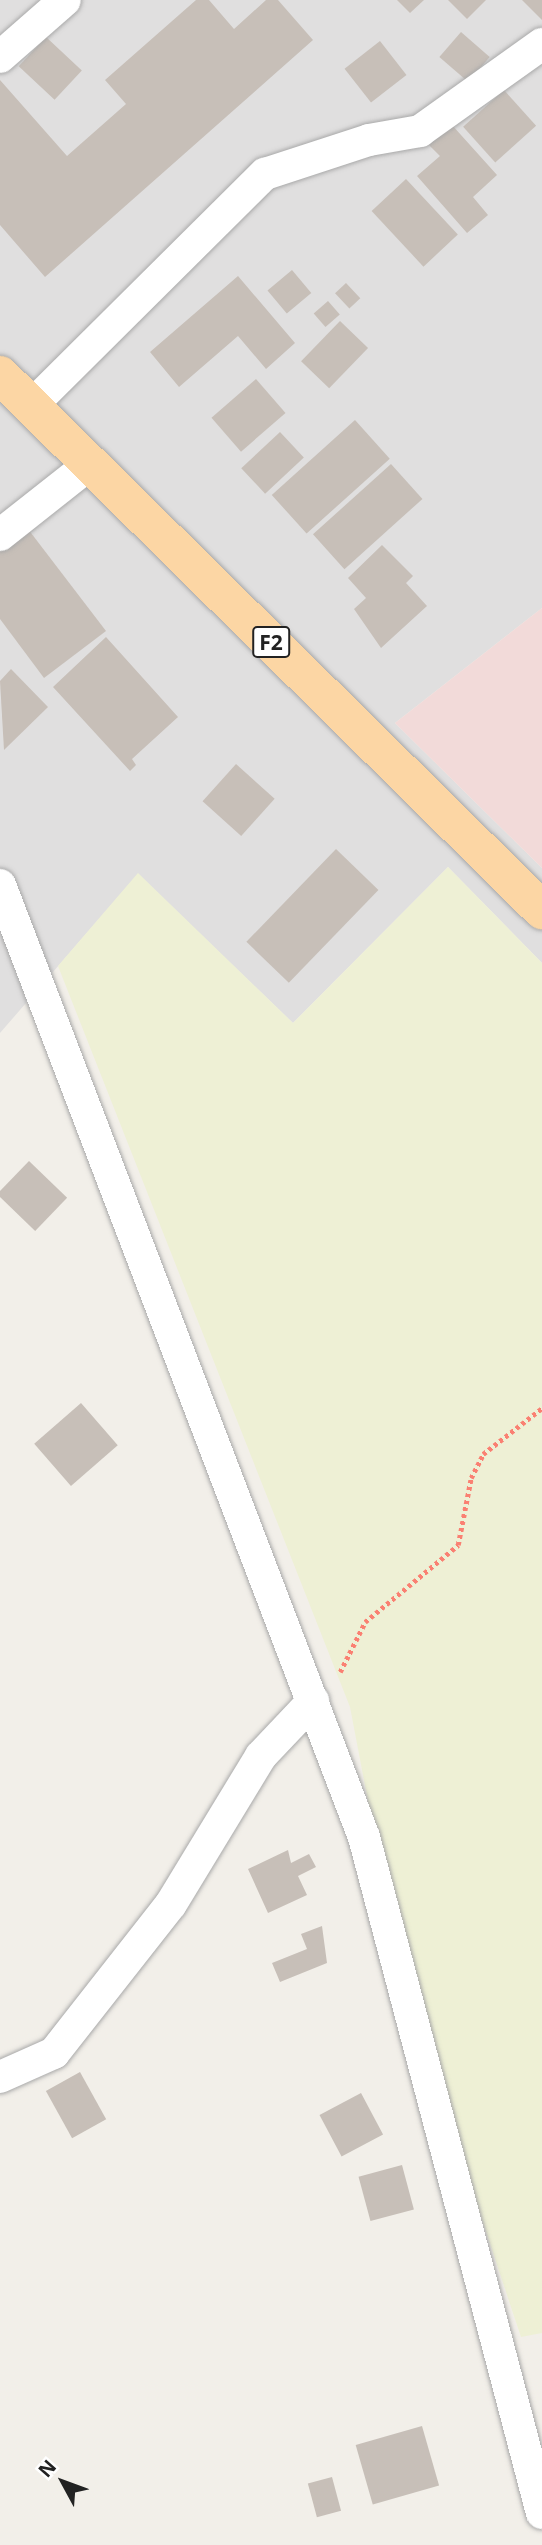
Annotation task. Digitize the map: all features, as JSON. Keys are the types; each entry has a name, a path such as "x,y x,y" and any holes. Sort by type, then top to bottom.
{"main road":[{"name":"F2","path":"0,375 542,910"}],"street":[{"path":"0,57 65,0"},
{"path":"31,407 265,174 369,140 420,131 542,44"},
{"path":"0,535 90,464"},
{"path":"0,885 364,1837 542,2513"},
{"path":"0,2077 54,2053 171,1904 261,1756 313,1701"}],"path":[{"path":"313,1701 342,1670 365,1622 458,1545 471,1478 483,1454 542,1408"}],"shaded area":[{"path":"0,0 542,0 542,608 395,723 542,868 542,963 448,867 293,1023 138,874 0,1033"},
{"path":"542,608 542,868 395,723"}],"green space":[{"path":"448,867 542,963 542,2333 521,2337 402,1979 350,1707 58,966 138,873 293,1023"}],"building":[{"path":"196,0 209,0 234,29 266,0 278,0 313,40 45,277 0,225 0,80 67,156 126,104 105,80"},
{"path":"397,0 424,0 410,13"},
{"path":"448,0 486,0 467,19"},
{"path":"522,0 542,0 542,20"},
{"path":"461,32 490,57 468,82 439,57"},
{"path":"46,37 82,70 55,100 19,66"},
{"path":"380,41 406,75 371,103 345,69"},
{"path":"504,90 536,126 495,162 463,127"},
{"path":"452,125 497,175 473,197 488,215 467,233 417,176 440,156 429,145"},
{"path":"406,179 458,235 423,267 372,211"},
{"path":"292,270 311,293 287,314 267,291"},
{"path":"238,276 295,343 266,369 238,336 179,387 150,352"},
{"path":"346,283 360,298 349,309 335,293"},
{"path":"328,301 340,315 325,327 314,313"},
{"path":"340,321 368,348 329,388 301,361"},
{"path":"256,379 286,413 241,452 211,418"},
{"path":"355,420 390,459 307,534 272,495"},
{"path":"280,432 304,458 265,494 241,468"},
{"path":"391,464 422,499 344,569 313,534"},
{"path":"28,529 106,631 44,678 0,619 0,550"},
{"path":"382,545 413,576 406,583 427,606 381,648 354,609 366,598 348,578"},
{"path":"106,637 178,717 132,759 136,765 130,771 53,687"},
{"path":"11,669 48,707 4,750 0,681"},
{"path":"236,764 275,799 241,836 203,801"},
{"path":"336,849 378,890 289,983 246,942"},
{"path":"29,1161 67,1198 35,1231 0,1197 0,1191"},
{"path":"81,1403 118,1445 71,1486 34,1444"},
{"path":"288,1850 291,1863 309,1854 316,1867 298,1876 307,1895 268,1913 248,1869"},
{"path":"322,1926 327,1963 280,1982 272,1963 307,1949 301,1934"},
{"path":"80,2072 106,2119 72,2138 46,2091"},
{"path":"361,2093 383,2134 342,2157 320,2115"},
{"path":"402,2165 414,2209 370,2221 359,2177"},
{"path":"422,2426 439,2486 373,2505 356,2445"},
{"path":"332,2477 341,2511 317,2517 308,2483"}]}
